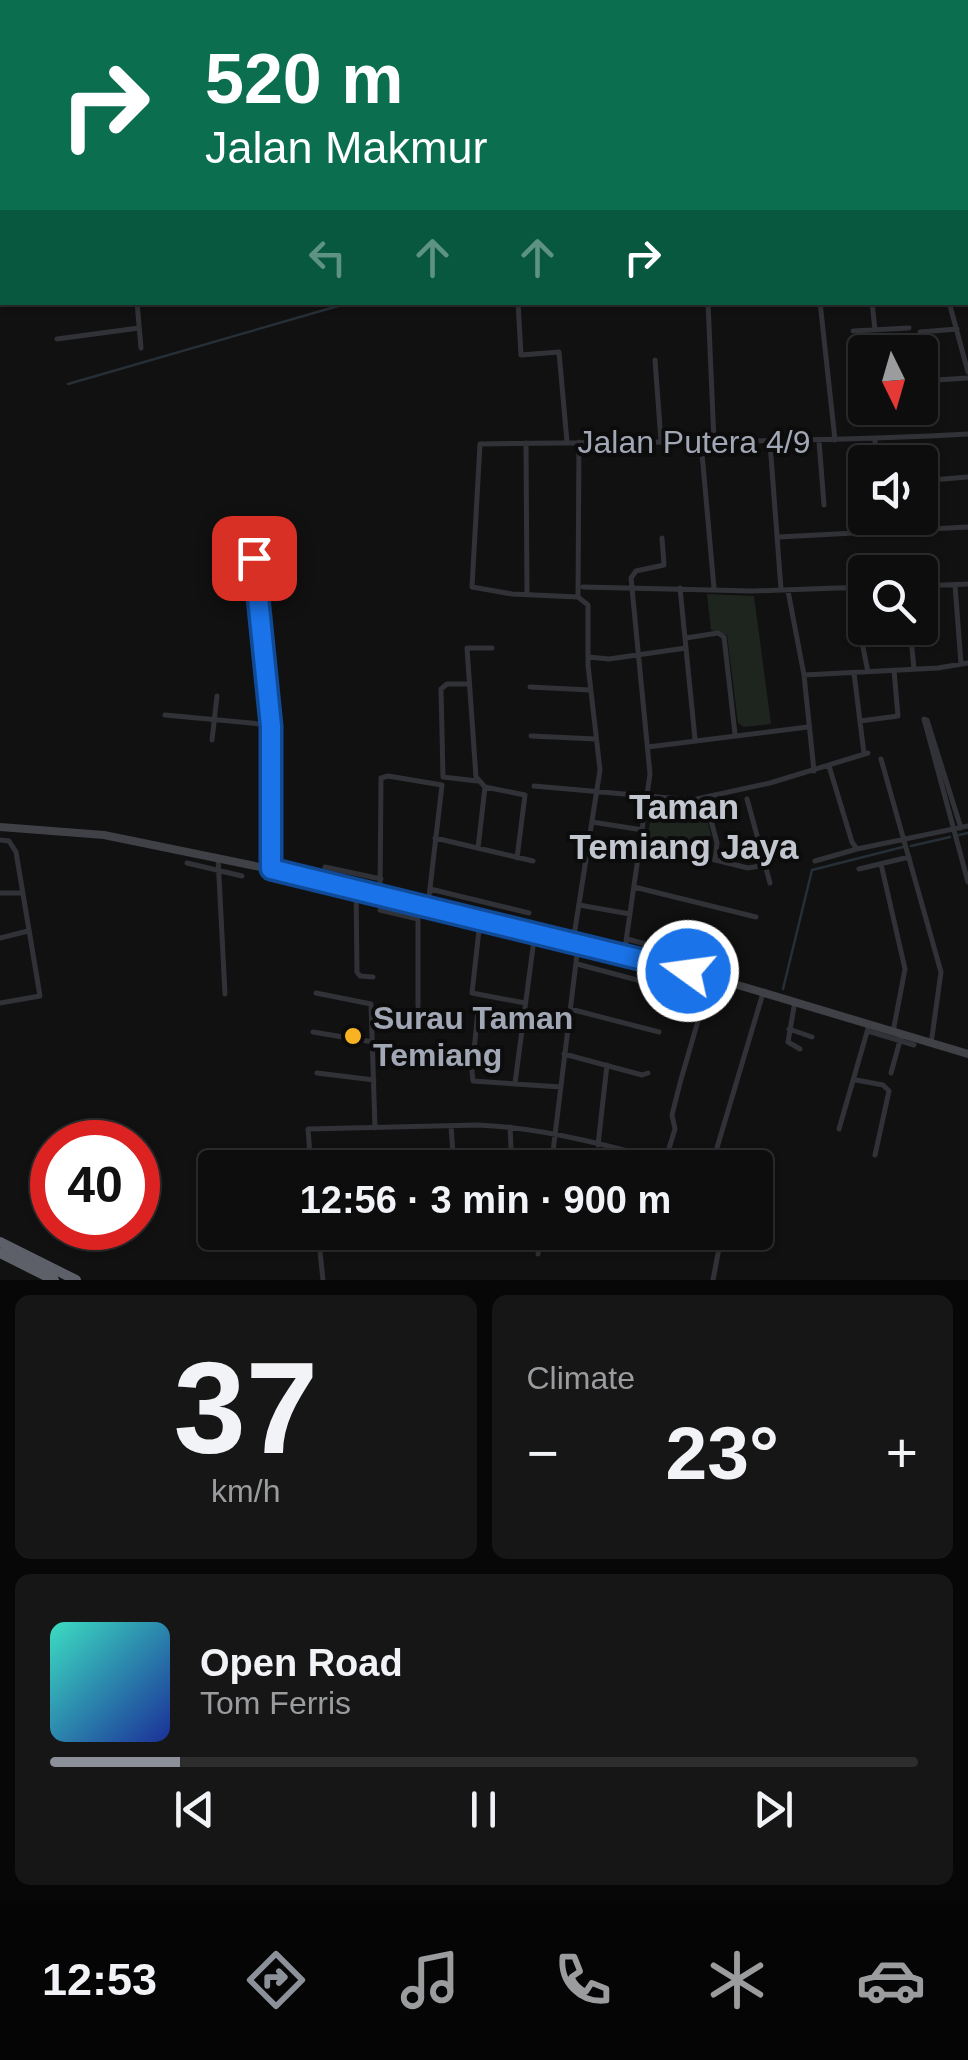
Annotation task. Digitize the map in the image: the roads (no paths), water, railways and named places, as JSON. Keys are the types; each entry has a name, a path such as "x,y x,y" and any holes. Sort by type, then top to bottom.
{"highway":[{"path":"0,1242 76,1280"},
{"path":"0,1253 54,1280"}],"street":[{"path":"137,305 141,348"},
{"path":"518,305 522,355 559,352 567,442"},
{"path":"708,305 714,442"},
{"path":"820,305 835,440"},
{"path":"872,305 875,330"},
{"path":"938,379 968,375 949,305"},
{"path":"57,339 139,328"},
{"path":"854,331 909,328"},
{"path":"920,332 957,329"},
{"path":"654,360 662,441"},
{"name":"Jalan Putera 4/9","path":"528,595 472,588 480,444 875,440 968,434"},
{"path":"875,440 875,445"},
{"path":"819,441 824,504"},
{"path":"578,442 581,598"},
{"path":"701,442 714,589"},
{"path":"770,442 785,590 804,675 814,771"},
{"path":"526,443 528,595 581,598 588,605 590,690 600,770 578,905 576,964 554,1150"},
{"path":"938,480 968,478"},
{"path":"778,537 968,527"},
{"path":"624,954 649,798 648,747 631,576 636,571 664,565 662,538"},
{"path":"254,558 271,726 271,869"},
{"path":"804,675 965,663 955,584"},
{"path":"938,585 968,584"},
{"path":"583,587 848,588"},
{"path":"680,588 696,739"},
{"path":"685,638 718,634 724,637 736,734"},
{"path":"863,645 868,672"},
{"path":"912,645 914,669"},
{"path":"477,781 467,648 492,648"},
{"path":"588,657 609,659 686,648"},
{"path":"860,720 898,716 894,670"},
{"path":"534,786 649,798 705,798 866,754 854,672"},
{"path":"469,684 447,684 441,690 443,776 525,795 517,858"},
{"path":"530,687 590,690"},
{"path":"212,740 217,696"},
{"path":"165,715 271,726"},
{"path":"959,831 924,719 927,720 959,831 968,882"},
{"path":"648,747 809,726"},
{"path":"531,736 596,739"},
{"path":"880,759 941,972 930,1044"},
{"path":"829,766 857,850"},
{"path":"380,894 382,776 442,784 430,889 421,910 418,1006"},
{"path":"478,848 485,787"},
{"path":"705,798 718,843 715,860"},
{"path":"747,799 770,883"},
{"path":"592,822 643,830"},
{"path":"0,1003 39,998 14,845 1,839 0,826 104,835 218,857 380,894 441,918"},
{"path":"859,869 881,864 907,849 959,831"},
{"path":"436,838 533,861"},
{"path":"641,842 748,868 765,865"},
{"path":"815,862 857,850 907,849"},
{"path":"218,857 225,994"},
{"path":"187,864 242,876"},
{"path":"881,864 905,970 891,1073"},
{"path":"325,867 381,879"},
{"path":"634,887 756,918"},
{"path":"356,888 357,972 373,978"},
{"path":"430,889 528,914"},
{"path":"0,892 22,893"},
{"path":"488,905 472,993 525,1003"},
{"path":"578,905 630,914"},
{"path":"380,910 421,910 483,919 763,991 869,1028 968,1054"},
{"path":"0,938 28,932"},
{"path":"515,1083 535,932"},
{"path":"626,939 735,968"},
{"path":"668,1150 675,1129 672,1114 715,962"},
{"path":"576,964 671,989"},
{"path":"660,984 666,965"},
{"path":"716,1150 763,991"},
{"path":"316,993 371,1004 375,1128"},
{"path":"795,1001 788,1042 800,1049"},
{"path":"570,1009 659,1032"},
{"path":"478,1010 474,1082 561,1087"},
{"path":"524,1013 568,1022"},
{"path":"789,1028 812,1037"},
{"path":"838,1129 869,1028"},
{"path":"313,1032 373,1042"},
{"path":"898,1036 914,1044"},
{"path":"564,1054 642,1075 648,1072"},
{"path":"598,1145 608,1065"},
{"path":"317,1073 374,1080"},
{"path":"855,1080 889,1090 875,1155"},
{"path":"310,1150 308,1129 451,1126 510,1127 619,1150"},
{"path":"451,1126 453,1150"},
{"path":"510,1127 511,1150"},
{"path":"320,1250 323,1280"},
{"path":"538,1254 539,1250"},
{"path":"713,1280 719,1250"}],"waterway":[{"path":"68,384 342,305"},
{"path":"959,835 968,833"},
{"path":"911,846 950,837"},
{"path":"783,989 812,870 903,847"}],"place":[{"name":"Surau Taman Temiang","path":"353,1036"}],"district":[{"name":"Taman Temiang Jaya","path":"684,827"}]}
